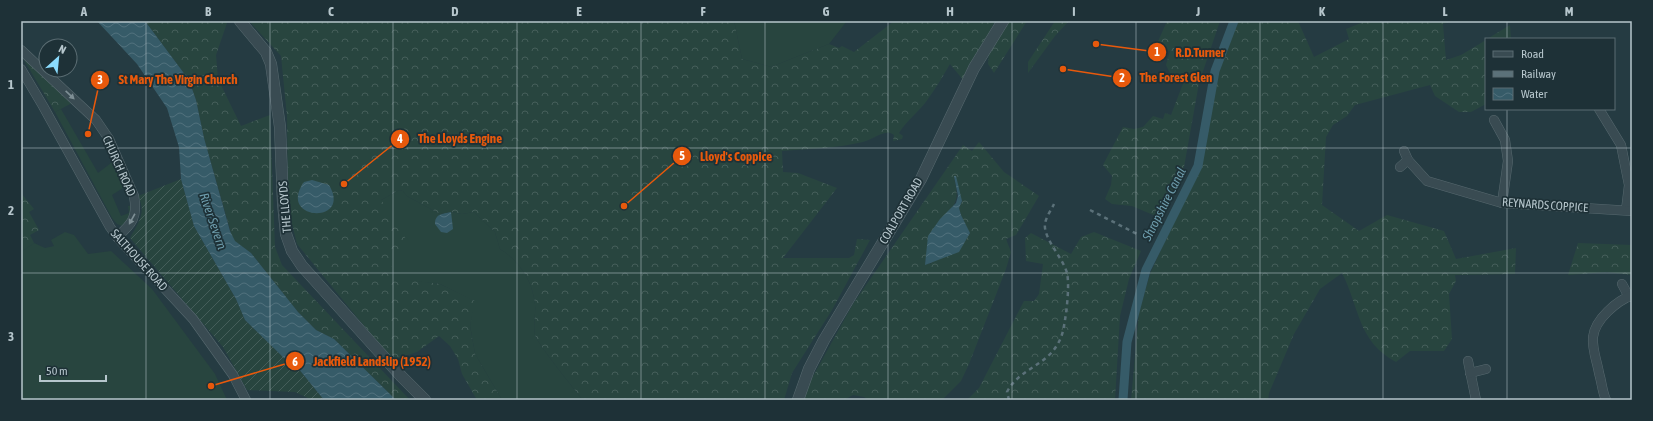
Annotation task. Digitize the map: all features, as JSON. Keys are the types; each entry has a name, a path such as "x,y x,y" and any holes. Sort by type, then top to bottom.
{"street":[{"name":"THE LLOYDS","path":"240,21 266,52 271,64 280,127 283,203 286,234 292,251 302,266 401,376 425,400"},
{"name":"COALPORT ROAD","path":"798,400 809,369 824,340 921,178 974,68 1002,21"},
{"name":"CHURCH ROAD","path":"21,50 96,120 109,139 134,196 136,204 136,213 133,221 117,237"},
{"name":"SALTHOUSE ROAD","path":"21,70 117,237 193,319 233,375 246,400"},
{"path":"1600,110 1621,145 1629,185 1629,211"},
{"path":"1494,120 1505,140 1508,161 1502,203"},
{"name":"REYNARDS COPPICE","path":"1404,151 1408,160 1427,180 1502,203 1629,211"},
{"path":"1400,167 1408,160"},
{"path":"1606,400 1602,391 1595,360 1593,336 1602,318 1619,302 1630,296 1622,284"},
{"path":"1468,362 1476,400"},
{"path":"1470,373 1486,369"}],"green space":[{"path":"145,21 226,21 227,23 216,55 218,79 241,126 270,115 275,247 282,265 410,400 396,400 334,339 316,330 298,312 251,253 233,240 204,138 196,100 189,80"},
{"path":"249,21 734,21 742,59 771,67 829,44 839,48 842,46 854,52 894,21 995,21 964,81 950,64 928,99 899,133 903,136 902,139 893,141 894,135 887,133 867,141 843,146 782,151 783,172 798,173 837,188 783,258 849,258 854,255 857,239 870,240 832,310 792,373 784,400 583,400 537,340 534,331 534,295 528,279 519,265 500,249 495,232 474,212 462,214 451,212 440,214 407,196 403,191 399,190 381,200 395,219 407,241 393,257 391,266 394,278 440,284 475,301 470,326 475,354 502,400 477,400 462,374 458,359 450,346 439,336 417,352 392,360 297,244 292,224 288,194 287,116 281,56"},
{"path":"734,21 847,21 829,44 771,67 742,59"},
{"path":"1009,21 1027,21 994,73 988,64 989,52"},
{"path":"1055,21 1069,21 1055,36 1028,73 1028,62"},
{"path":"1167,21 1220,21 1199,83 1184,167 1177,185 1158,217 1132,206 1112,204 1105,199 1111,185 1112,176 1103,165 1123,127 1134,129 1143,127 1153,116 1163,119 1165,113 1171,115 1184,81 1171,75 1166,65 1170,51 1156,46"},
{"path":"1237,21 1298,21 1314,57 1349,39 1346,29 1366,21 1451,21 1443,24 1446,60 1461,55 1485,41 1485,105 1471,112 1459,112 1435,96 1430,85 1355,105 1347,116 1333,125 1326,137 1322,205 1359,231 1387,215 1444,231 1456,259 1516,248 1515,274 1455,275 1456,281 1449,294 1452,339 1444,351 1410,351 1396,362 1383,354 1374,344 1361,323 1342,273 1320,289 1294,334 1269,393 1268,400 1131,400 1139,312 1150,274 1203,157 1205,119 1217,70"},
{"path":"1510,25 1511,38 1489,38"},
{"path":"21,55 38,71 38,78 45,78 72,103 55,112"},
{"path":"61,109 98,173 115,160 126,186 112,195 121,216 129,213 128,206 133,205 132,214 122,226 117,224 112,218 55,112"},
{"path":"979,142 1004,172 1039,196 1016,235 1006,239 1011,252 1006,269 961,381 942,400 869,400 864,397 853,395 844,400 803,400 806,389 853,304 963,145 972,151","holes":["954,177 962,201 959,208 970,234 930,264 925,262 956,201 957,193"]},
{"path":"181,179 194,226 236,299 245,320 284,358 298,368 324,400 312,400 295,392 247,390 223,347 130,238 142,213 141,202 138,196"},
{"path":"399,190 440,214 451,212 462,214 474,212 495,232 500,249 519,265 528,279 534,295 534,331 537,340 583,400 502,400 475,354 470,326 474,301 440,284 394,279 390,266 392,255 381,200"},
{"path":"21,193 34,209 29,212 39,230 30,235 34,243 21,252"},
{"path":"65,232 74,235 88,254 111,251 152,289 215,374 227,400 21,400 21,252 34,243 45,248 54,246 51,240"},
{"path":"1094,232 1141,251 1129,279 1120,316 1115,400 967,400 979,388 1024,301 1034,301 1039,294 1043,264 1026,261 1025,238 1031,233 1071,254 1081,237"},
{"path":"1578,243 1632,245 1632,275 1607,272 1568,275"}],"water":[{"name":"River Severn","path":"97,21 145,21 189,80 196,100 204,138 230,231 235,241 251,253 298,312 316,330 334,339 396,400 324,400 298,368 284,358 245,320 236,299 194,226 181,179 179,147 167,108 137,64"},
{"path":"954,176 956,176 962,201 959,208 970,233 959,252 925,265 928,236 940,219 956,203 958,196"},
{"path":"312,180 329,185 334,198 331,207 324,212 315,213 306,211 299,205 298,195 304,182"},
{"path":"451,212 453,229 447,233 441,232 435,224 436,218 445,213"}],"waterway":[{"name":"Shropshire Canal","path":"1123,400 1127,342 1146,270 1198,166 1215,71 1234,21"}],"railway":[{"path":"1009,400 1007,392 1013,383 1052,352 1059,343 1063,331 1068,294 1067,273 1045,230 1046,219 1054,204"},
{"path":"1090,210 1137,234"}],"place":[{"name":"R.D.Turner","path":"1096,44"},
{"name":"The Forest Glen","path":"1063,69"},
{"name":"St Mary The Virgin Church","path":"88,134"},
{"name":"The Lloyds Engine","path":"344,184"},
{"name":"Lloyd's Coppice","path":"624,206"},
{"name":"Jackfield Landslip (1952)","path":"211,386"}]}
